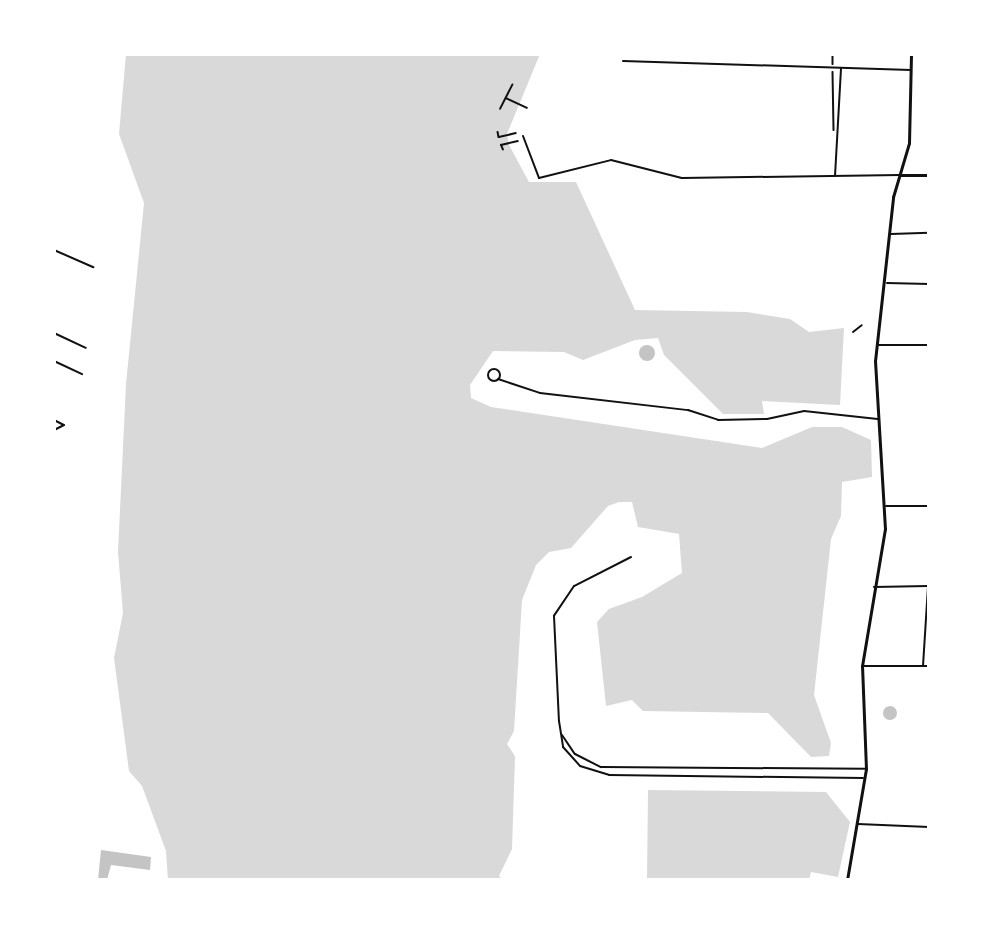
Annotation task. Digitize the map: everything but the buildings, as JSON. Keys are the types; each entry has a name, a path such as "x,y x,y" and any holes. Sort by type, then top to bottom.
{"street":[{"path":"846,880 858,824 866,769 862,666 886,506 878,419 877,345 900,175 909,143 911,54"},
{"path":"623,61 911,70"},
{"path":"836,176 841,68"},
{"path":"524,136 539,178 611,160 682,178 929,175"},
{"path":"891,234 929,234"},
{"path":"54,250 93,267"},
{"path":"887,283 929,284"},
{"path":"853,332 862,325"},
{"path":"54,333 86,348"},
{"path":"877,345 929,345"},
{"path":"54,361 82,374"},
{"path":"498,379 540,393 688,410 718,420 767,419 804,411 878,419"},
{"path":"54,420 64,425 54,430"},
{"path":"886,506 929,506"},
{"path":"631,557 574,586 557,609 552,628 563,747 580,766 609,775 865,778"},
{"path":"874,587 928,586 923,666"},
{"path":"862,666 929,666"},
{"path":"561,733 583,760 609,767 866,769"},
{"path":"609,767 609,775"},
{"path":"652,768 652,776"},
{"path":"696,768 696,776"},
{"path":"724,769 724,776"},
{"path":"786,769 786,777"},
{"path":"858,824 929,827"}],"path":[{"path":"833,54 833,127 838,138"},
{"path":"500,109 512,85"},
{"path":"506,97 527,108"},
{"path":"498,132 500,137 516,133"},
{"path":"503,150 501,145 518,141"}],"shaded area":[{"path":"126,54 540,54 507,134 509,145 529,182 576,182 635,310 747,312 790,319 809,332 844,328 840,405 762,401 764,414 723,414 664,355 658,338 635,340 583,360 564,352 493,351 470,385 471,398 491,407 762,448 812,427 842,427 871,440 872,477 842,482 841,516 831,539 814,695 831,743 829,756 811,757 768,713 643,711 632,700 606,706 597,622 609,609 642,597 682,573 679,534 638,527 632,502 619,502 608,506 571,548 549,552 536,565 522,600 514,731 507,744 515,756 512,849 499,876 503,880 168,880 166,851 142,786 129,771 114,658 123,613 118,552 126,384 144,203 119,134"},
{"path":"648,790 826,792 850,822 838,877 811,872 809,880 647,880"}]}
